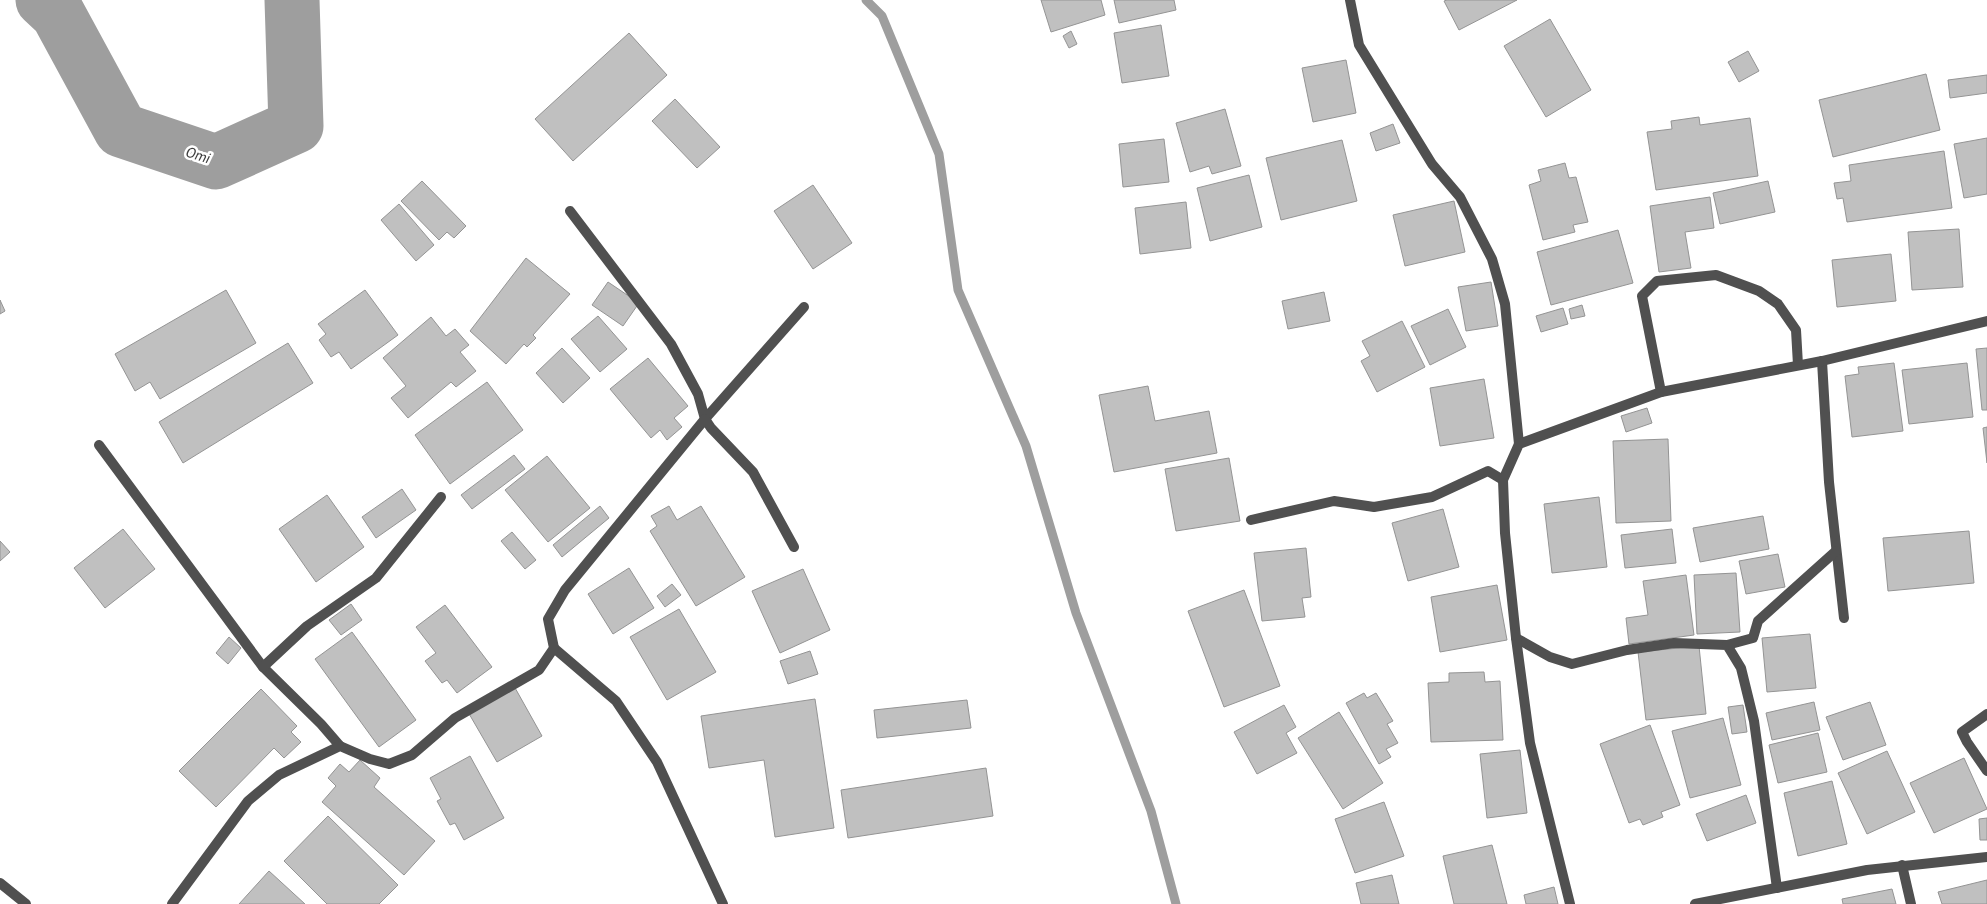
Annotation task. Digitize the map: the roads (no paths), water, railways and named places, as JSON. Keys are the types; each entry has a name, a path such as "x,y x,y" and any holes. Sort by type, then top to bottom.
{"street":[{"path":"1350,0 1359,45 1432,164 1460,197 1492,259 1505,304 1519,444 1503,480 1505,533 1516,638 1530,743 1570,904"},
{"path":"570,211 671,344 698,394 711,428 753,472 794,547"},
{"path":"1661,392 1642,296 1657,281 1716,275 1759,291 1778,304 1796,330 1798,365"},
{"path":"723,904 657,762 616,701 554,648 548,619 565,590 706,419 804,307"},
{"path":"1519,444 1661,392 1822,361 1987,321"},
{"path":"1822,361 1829,482 1844,618"},
{"path":"99,446 263,667 321,724 340,746 370,760 389,764 412,756 455,718 539,670 554,648"},
{"path":"1251,520 1334,501 1374,507 1432,496 1488,471 1503,480"},
{"path":"263,667 307,626 376,578 441,497"},
{"path":"1516,638 1550,657 1572,664 1627,650 1674,642 1727,645 1753,638 1758,621 1836,551"},
{"path":"1727,645 1741,668 1754,721 1777,888"},
{"path":"1987,714 1962,732 1987,771"},
{"path":"172,904 248,801 279,776 340,746"},
{"path":"1695,904 1867,870 1987,857"},
{"path":"1902,866 1911,904"},
{"path":"0,883 26,904"}],"waterway":[{"name":"Omi","path":"43,0 58,14 121,130 216,162 296,126 292,0"},
{"path":"866,0 882,16 939,154 958,290 1026,446 1076,613 1151,811 1176,904"}]}
